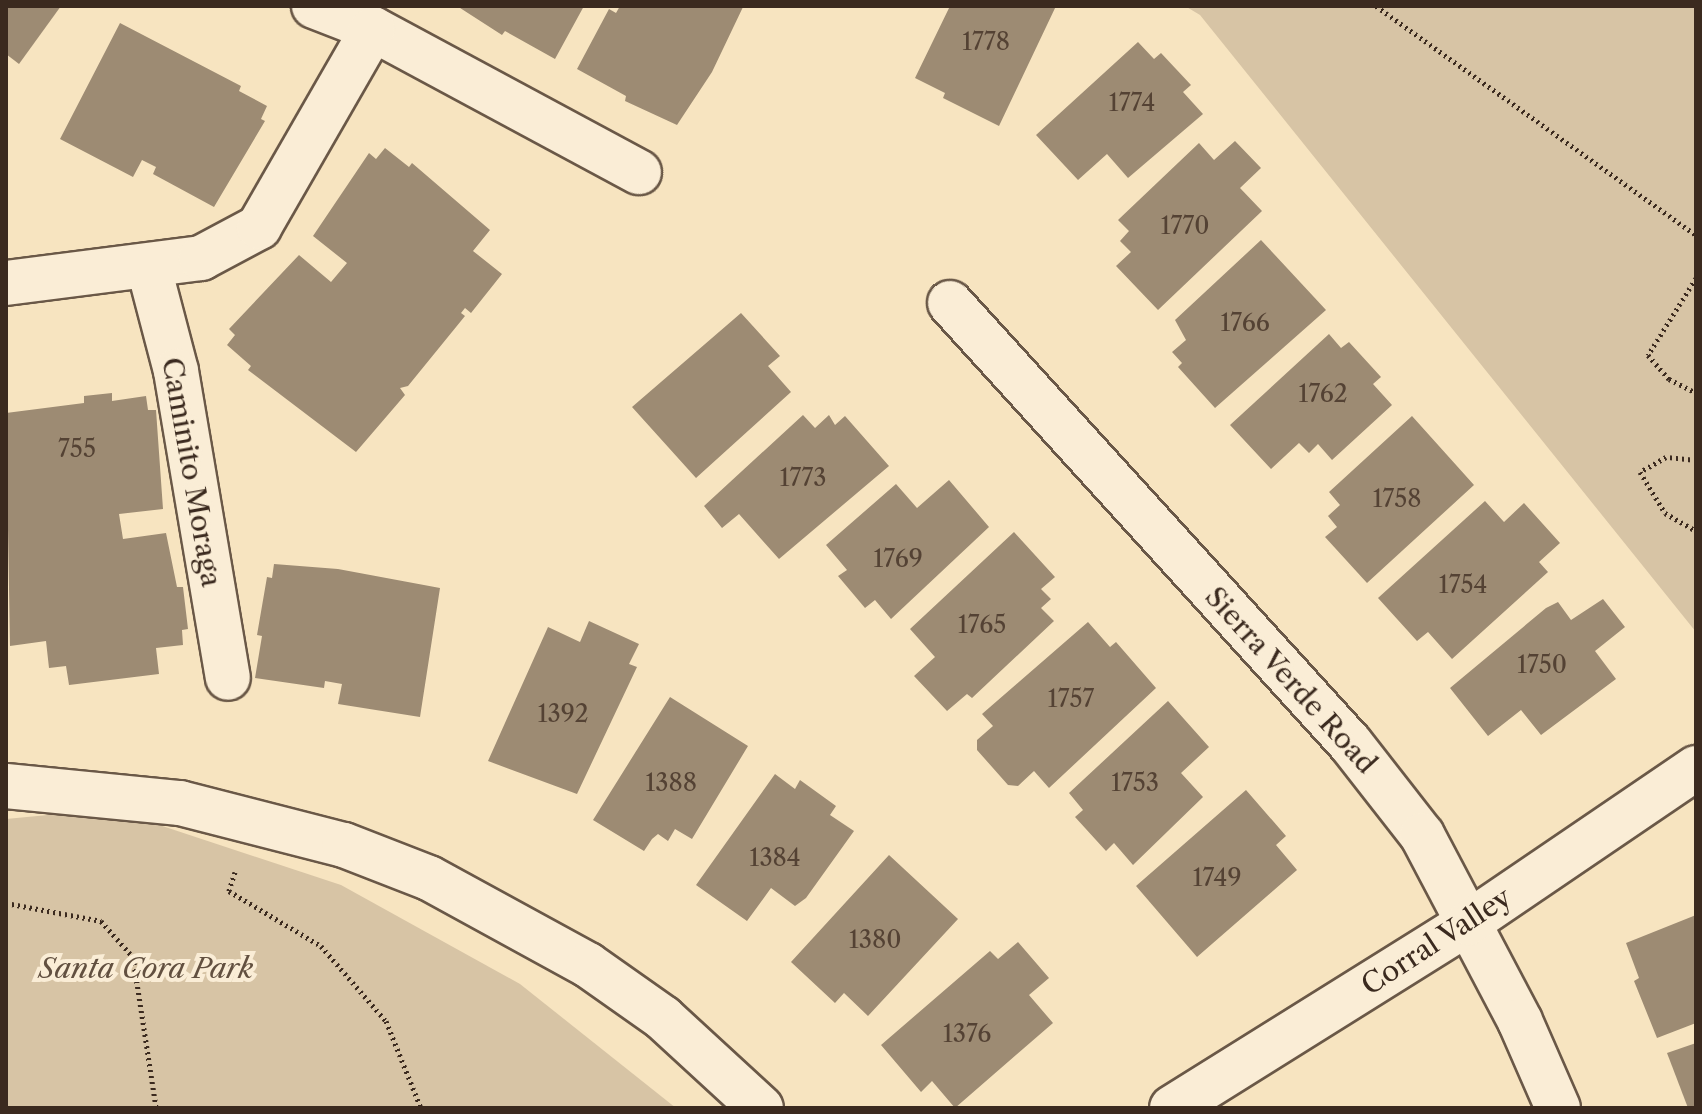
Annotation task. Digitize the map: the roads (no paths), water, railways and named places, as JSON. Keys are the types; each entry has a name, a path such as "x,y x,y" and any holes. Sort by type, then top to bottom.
{"street":[{"path":"314,6 373,29 639,172"},
{"path":"6,283 149,268 201,258 259,227 373,29"},
{"name":"Caminito Moraga","path":"149,268 176,371 228,678"},
{"name":"Sierra Verde Road","path":"950,303 1350,743 1422,835 1558,1108"},
{"name":"Corral Valley","path":"1172,1108 1468,923 1696,768"},
{"path":"6,786 96,792 194,806 344,845 429,878 588,965 663,1018 746,1093"}],"park label":[{"name":"Santa Cora Park","path":"146,968"}]}
